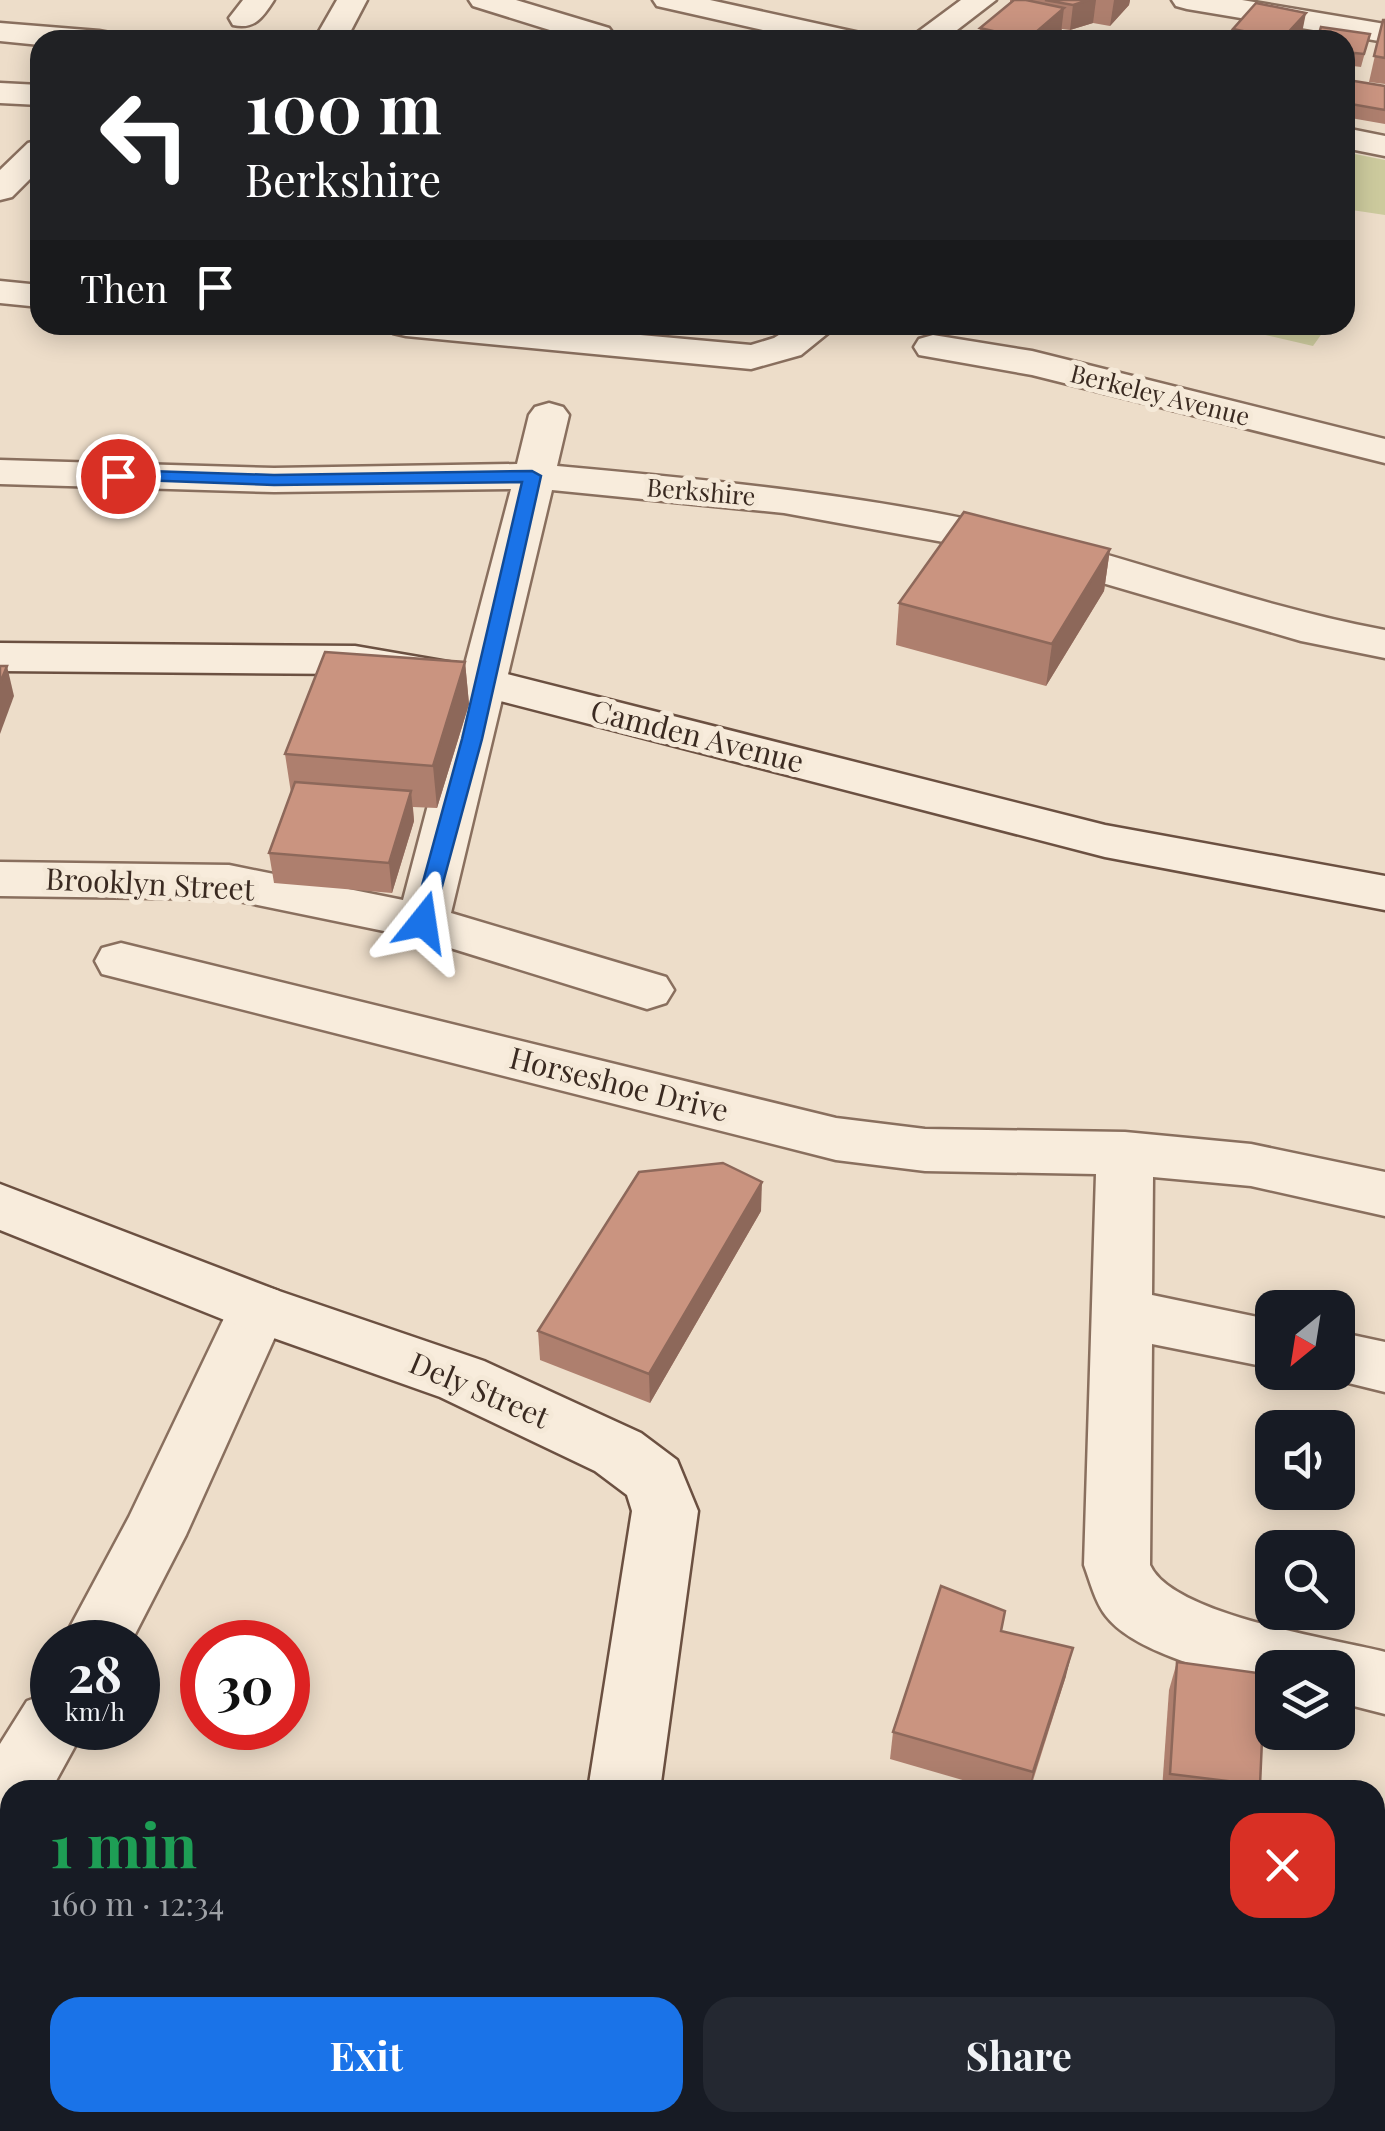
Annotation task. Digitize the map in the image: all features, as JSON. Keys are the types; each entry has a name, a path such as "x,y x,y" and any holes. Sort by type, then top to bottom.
{"street":[{"path":"336,30 352,0"},
{"path":"484,0 582,30"},
{"path":"668,0 803,30"},
{"path":"938,30 981,0"},
{"path":"1187,0 1385,33"},
{"path":"0,32 30,34"},
{"path":"0,93 30,94"},
{"path":"1355,140 1385,146"},
{"path":"0,292 30,295"},
{"path":"594,335 750,357 806,336"},
{"name":"Berkeley Avenue","path":"933,347 1032,363 1385,451"},
{"path":"423,922 472,739 549,414"},
{"name":"Berkshire","path":"0,472 274,480 532,476 784,500 1000,539 1317,631 1385,644"},
{"name":"Camden Avenue","path":"0,657 355,660 484,682 1105,841 1385,894"},
{"name":"Brooklyn Street","path":"0,879 229,882 423,922 647,990"},
{"name":"Horseshoe Drive","path":"121,961 836,1140 925,1150 1125,1152 1251,1165 1385,1194"},
{"path":"1125,1152 1117,1565 1129,1594 1155,1615 1215,1640 1255,1650"},
{"name":"Dely Street","path":"0,1206 258,1308 462,1379 618,1452 654,1479 665,1511 625,1780"},
{"path":"108,1620 154,1536 258,1308"},
{"path":"1120,1313 1255,1341"},
{"path":"1355,1361 1385,1367"},
{"path":"1355,1675 1385,1683"},
{"path":"15,1780 39,1750"}],"shaded area":[{"path":"1355,154 1385,160 1385,215 1355,210"},
{"path":"1265,335 1321,335 1313,346"}],"building":[{"path":"1014,0 1064,8 1038,30 980,28"},
{"path":"1045,0 1089,0 1073,5"},
{"path":"1256,3 1306,13 1290,30 1233,29"},
{"path":"1385,20 1385,58 1374,56"},
{"path":"1355,32 1370,34 1364,54 1355,53"},
{"path":"1355,81 1385,86 1385,110 1355,105"},
{"path":"964,512 1110,549 1052,644 899,603"},
{"path":"325,652 465,662 433,766 285,754"},
{"path":"295,782 411,791 389,863 269,853"},
{"path":"723,1163 762,1182 649,1374 538,1331 639,1172"},
{"path":"941,1586 1005,1611 1001,1631 1073,1648 1033,1772 893,1732"},
{"path":"1177,1662 1255,1673 1255,1750 1262,1750 1260,1780 1170,1774"}],"route":[{"path":"118,476 274,480 532,476 472,739 423,922"}]}
